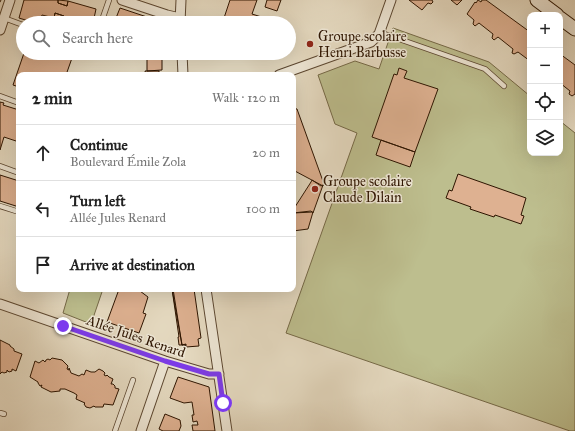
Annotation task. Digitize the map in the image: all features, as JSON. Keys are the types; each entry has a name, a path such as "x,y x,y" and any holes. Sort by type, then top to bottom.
{"main road":[{"path":"536,0 553,12"},
{"path":"563,20 575,29"}],"street":[{"path":"0,30 10,0"},
{"path":"122,0 170,16"},
{"path":"180,16 181,0"},
{"path":"287,72 371,42 379,32 391,0"},
{"path":"182,60 183,72"},
{"path":"206,292 227,431"},
{"name":"Allée Jules Renard","path":"0,304 165,361 209,374 219,374"},
{"path":"141,431 165,361"}],"lane":[{"path":"103,16 109,0"},
{"path":"4,18 16,22"},
{"path":"379,32 485,69 504,86"},
{"path":"0,96 16,102"},
{"path":"0,166 16,172"},
{"path":"0,206 16,211"},
{"path":"115,431 133,380"}],"green space":[{"path":"393,28 489,62 527,94 527,156 563,156 563,123 575,133 575,431 570,431 286,333 357,133 335,124 318,75 355,61 379,69"},
{"path":"69,292 102,292 91,324 63,313"}],"building":[{"path":"24,0 58,0 58,3 67,6 68,1 96,9 94,16 64,16 55,13 54,16 20,16"},
{"path":"58,0 68,1 67,6 58,3"},
{"path":"230,0 257,0 252,14 258,16 225,16"},
{"path":"267,0 281,0 277,11 265,7"},
{"path":"409,0 432,0 433,2 431,4 428,3 422,10"},
{"path":"451,0 462,0 457,5"},
{"path":"478,0 481,2 482,0 486,0 527,30 527,59 518,52 514,54 512,53 513,49 498,37 494,40 492,38 493,34 479,23 475,26 473,24 474,20 467,14 475,2 476,3"},
{"path":"120,8 144,16 117,16"},
{"path":"55,13 64,16 54,16"},
{"path":"563,56 575,65 575,94 572,96 569,94 570,91 563,85"},
{"path":"22,60 71,60 67,72 17,72"},
{"path":"147,60 162,60 162,70 147,71"},
{"path":"399,68 407,71 404,78 438,89 415,152 372,137 394,74 397,75"},
{"path":"145,71 159,71 159,72"},
{"path":"16,76 16,86 13,85"},
{"path":"0,102 4,103 3,105 16,109 16,141 4,137 0,150"},
{"path":"296,109 324,184 323,186 296,172"},
{"path":"381,140 415,152 410,167 376,155"},
{"path":"458,174 526,198 521,215 524,216 521,224 495,215 494,217 470,209 471,207 446,198 449,190 452,191"},
{"path":"0,175 16,180 16,206 0,201"},
{"path":"312,180 321,186 323,185 313,213 311,211 296,213 296,205"},
{"path":"313,212 308,229 296,231 296,213"},
{"path":"118,292 141,292 148,297 143,313 146,314 139,333 107,322"},
{"path":"172,292 182,345 179,345"},
{"path":"173,292 194,292 201,338 198,339 199,346 186,347 186,344 182,345"},
{"path":"0,340 10,345 14,351 22,354 16,371 12,369 12,371 9,372 7,370 7,372 2,372 0,374"},
{"path":"52,358 62,360 68,366 67,369 69,370 69,368 71,373 79,376 82,374 84,375 86,370 95,372 99,369 103,371 105,373 104,375 107,375 113,379 111,384 115,386 115,388 119,389 113,405 104,404 103,407 86,407 84,404 85,403 76,399 77,395 65,389 51,392 41,387 42,385 40,386 38,382 30,377 35,361 39,363 43,360 45,362 46,360 50,360"},
{"path":"178,377 209,387 215,431 193,431 192,425 198,425 197,421 193,422 192,415 194,415 192,402 184,403 170,398"},
{"path":"165,414 180,420 181,426 179,431 163,431 159,429"}],"place":[{"name":"Groupe scolaire Henri Barbusse","path":"310,44"},
{"name":"Groupe scolaire Claude Dilain","path":"315,189"}],"route":[{"path":"63,326 165,361 209,374 219,374 223,403"}]}
